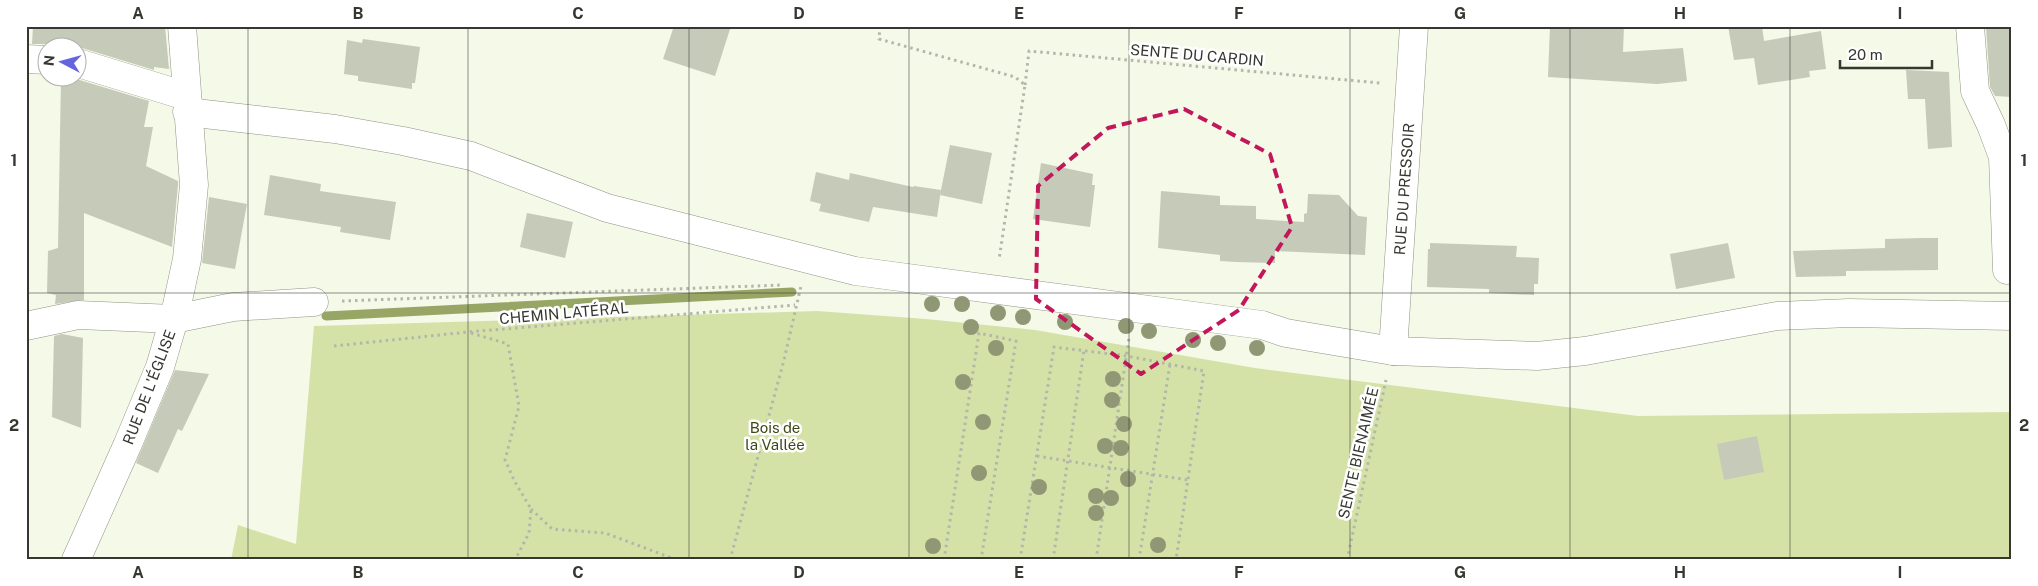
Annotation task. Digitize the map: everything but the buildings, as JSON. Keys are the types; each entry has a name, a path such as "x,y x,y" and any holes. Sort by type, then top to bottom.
{"street":[{"name":"RUE DE L'ÉGLISE","path":"76,560 127,446 160,366 174,319 187,259 194,185 186,104 182,26"},
{"name":"RUE DU PRESSOIR","path":"1393,351 1414,26"},
{"path":"1970,26 1975,92 1992,125 2003,157 2007,270"},
{"path":"88,67 186,104 403,140 470,156 607,208 855,271 1262,325 1286,333 1393,351 1537,356 1584,352 1777,316 1849,313 2012,316"},
{"path":"26,326 78,314 174,319 233,307 314,302"}],"path":[{"path":"880,26 879,39 1015,77 1025,84 1002,240"},
{"name":"SENTE DU CARDIN","path":"1025,84 1029,51 1387,84"},
{"path":"730,560 784,360 795,306 802,284 793,284"},
{"path":"314,302 784,285"},
{"name":"CHEMIN LATÉRAL","path":"334,346 468,332 795,306"},
{"path":"1096,560 1134,308"},
{"path":"468,332 508,344 519,406 505,460 531,509 552,529 605,533 677,560"},
{"path":"944,560 979,333 1016,341 981,560"},
{"path":"1020,560 1054,347 1127,356 1204,371 1176,560"},
{"path":"1053,560 1084,350"},
{"name":"SENTE BIENAIMÉE","path":"1347,560 1393,351"},
{"path":"1139,560 1170,364"},
{"path":"1037,456 1110,466 1188,480"},
{"path":"515,560 529,533 531,509"}],"highlighted area":[{"path":"1184,109 1270,154 1292,227 1239,310 1141,374 1036,299 1038,186 1108,128"}],"green space":[{"name":"Bois de la Vallée","path":"817,311 1035,330 1255,368 1638,416 2012,412 2012,560 231,560 238,525 296,544 314,326"}],"waterway":[{"path":"326,316 792,292"}]}
